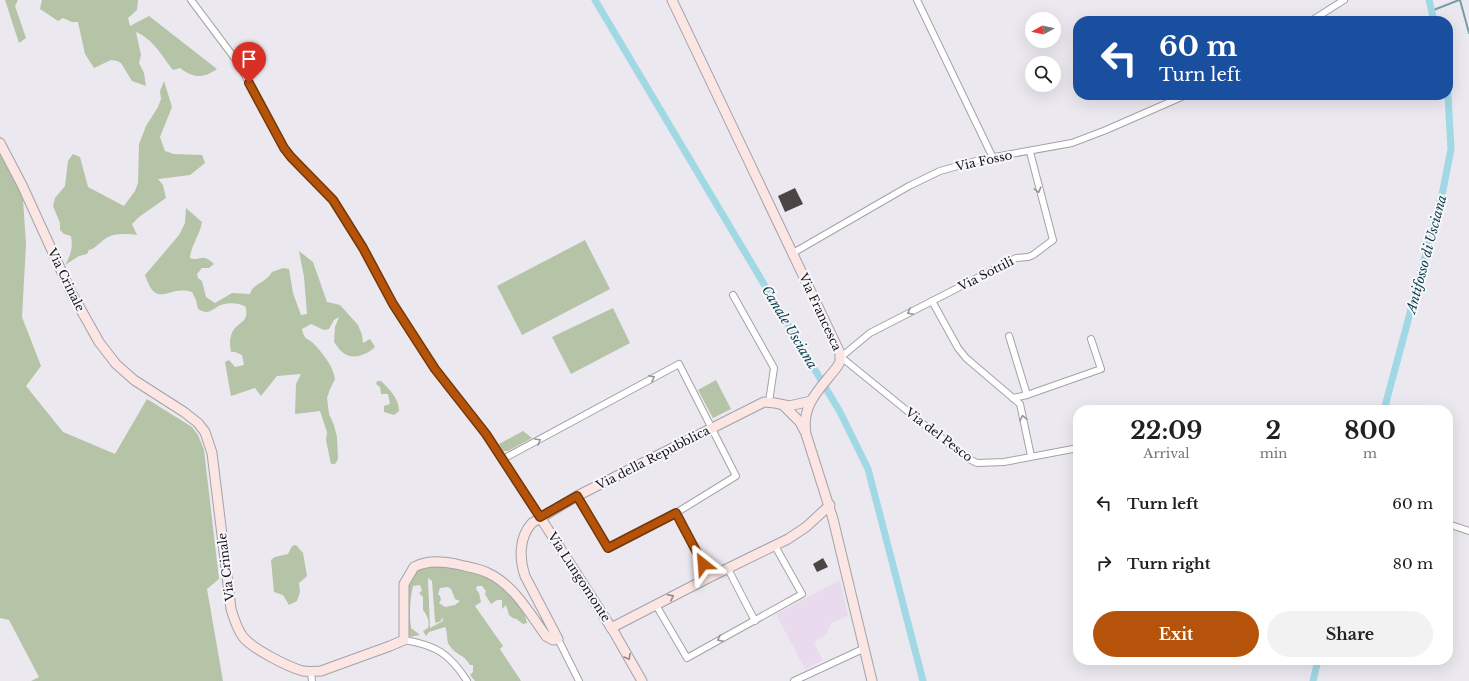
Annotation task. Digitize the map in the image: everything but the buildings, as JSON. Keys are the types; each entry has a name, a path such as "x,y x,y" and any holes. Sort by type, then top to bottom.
{"street":[{"name":"Via Lungomonte","path":"191,0 239,64 284,148 333,200 359,242 393,304 435,369 486,434 503,459 613,630 642,681"},
{"name":"Via Francesca","path":"672,0 841,357 837,367 811,401 806,413 805,424 806,434 830,505 872,681"},
{"path":"917,0 993,158"},
{"path":"1319,16 1344,0"},
{"name":"Via Fosso","path":"793,253 909,186 940,171 993,158 1072,143 1175,100"},
{"name":"Via Crinale","path":"0,143 22,186 78,307 99,342 116,364 134,380 184,412 198,423 205,432 212,453 231,608 239,630 249,643 258,650 311,676 404,640"},
{"name":"Via Sottili","path":"841,357 870,333 1016,258 1033,255 1052,240 1030,152"},
{"path":"733,295 774,368 770,402 806,413"},
{"path":"932,301 958,348 966,358 1020,404 1031,456"},
{"path":"1009,336 1027,395"},
{"path":"1013,398 1027,395 1101,369 1091,339"},
{"name":"Via del Pesco","path":"841,357 969,459 977,463 992,464 1073,449"},
{"path":"503,459 679,364 736,476 676,513 608,548 577,496"},
{"path":"787,408 811,401"},
{"name":"Via della Repubblica","path":"580,681 525,576 522,565 521,548 524,534 528,527 540,517 577,496 646,463 711,428 764,402 770,402"},
{"path":"787,408 800,422 806,434"},
{"path":"613,630 656,604 775,546 797,533 830,505"},
{"path":"676,513 710,577"},
{"path":"1453,526 1469,531"},
{"path":"656,604 687,658 802,594 775,546"},
{"path":"467,681 458,667 442,652 427,645 404,640 404,584 407,576 414,567 420,563 434,561 474,568 488,573 496,578 520,601 546,636 553,640 558,639"},
{"path":"728,569 755,621"},
{"path":"794,681 865,648"}],"shaded area":[{"path":"840,580 848,616 831,623 827,634 814,642 823,660 805,669 776,614"}],"green space":[{"path":"5,0 18,0 15,6 26,38 19,43"},
{"path":"42,0 138,0 137,10 128,18 130,26 149,16 217,69 203,76 189,74 180,68 173,70 161,53 148,39 136,32 141,55 139,63 144,73 146,86 132,81 121,63 117,61 111,60 94,68 85,54 78,22 72,22 63,18 58,21 40,9"},
{"path":"164,81 172,107 160,137 165,151 174,154 202,155 205,163 190,175 158,179 163,185 166,198 139,217 132,224 137,235 119,234 108,237 89,250 87,254 79,256 65,265 71,251 71,236 64,234 60,230 60,223 53,206 55,198 65,186 68,161 73,154 80,157 88,187 124,206 135,191 138,183 139,144 146,126 158,107 161,99 160,91"},
{"path":"0,136 22,185 26,244 22,317 41,366 26,386 63,432 115,454 147,399 192,427 198,435 204,450 219,579 207,589 223,681 31,681 39,677 9,620 0,618"},
{"path":"186,208 202,222 190,258 204,258 210,260 214,264 209,268 202,268 197,274 198,278 202,281 206,297 215,303 232,293 250,294 253,288 266,279 272,272 283,268 289,269 293,293 301,315 307,314 304,277 299,251 313,262 327,302 340,305 358,325 363,343 370,339 375,347 365,354 357,356 349,356 342,352 334,342 335,327 339,317 334,320 329,329 324,330 311,324 302,329 305,337 313,343 325,357 334,374 335,379 327,398 329,414 337,437 338,459 335,464 331,464 326,440 327,432 320,411 295,414 296,384 301,374 277,376 261,396 255,388 231,396 225,362 229,360 235,367 244,365 242,355 231,352 230,342 234,329 245,319 245,306 227,303 205,312 198,309 192,292 184,290 159,294 154,292 149,286 145,275 179,235 185,223"},
{"path":"585,240 610,289 522,335 497,286"},
{"path":"613,308 630,343 571,374 552,337"},
{"path":"716,380 731,409 713,418 698,390"},
{"path":"377,381 381,381 390,391 399,406 399,411 394,415 384,412 384,406 390,404 388,394 381,394 380,387 376,384"},
{"path":"523,431 532,438 508,451 503,451 499,444"},
{"path":"296,545 303,553 307,576 299,583 300,592 297,601 289,605 283,595 274,592 271,560 275,557 288,554 292,546"},
{"path":"422,566 448,567 461,569 483,576 504,590 521,608 527,623 523,624 509,615 506,605 502,609 502,600 497,600 491,604 485,594 486,591 482,586 477,586 476,589 479,593 481,602 475,606 503,646 500,649 521,681 475,681 470,675 473,672 473,665 470,665 465,658 454,651 449,645 445,627 429,632 426,636 423,631 428,628 429,625 427,616 423,610 423,597 419,593 422,591 420,585 413,586 410,612 411,628 420,635 410,637 408,633 407,587 416,568","holes":["428,578 432,581 435,621 436,623 441,621 442,617 443,621 430,628","448,587 451,589 455,599 460,601 455,605 445,607 439,603 441,600 438,594 440,588"]}],"waterway":[{"name":"Canale Usciana","path":"595,0 840,412 868,469 923,681"},
{"name":"Antifosso di Usciana","path":"1429,0 1433,16"},
{"path":"1431,11 1459,0"},
{"path":"1460,0 1469,33"},
{"name":"Antifosso di Usciana","path":"1385,405 1443,190 1451,149 1448,100"},
{"name":"Antifosso di Usciana","path":"1313,681 1317,665"}],"route":[{"path":"249,83 284,148 333,200 363,248 393,304 446,386 486,434 540,517 577,496 608,548 676,513 703,564"}]}
